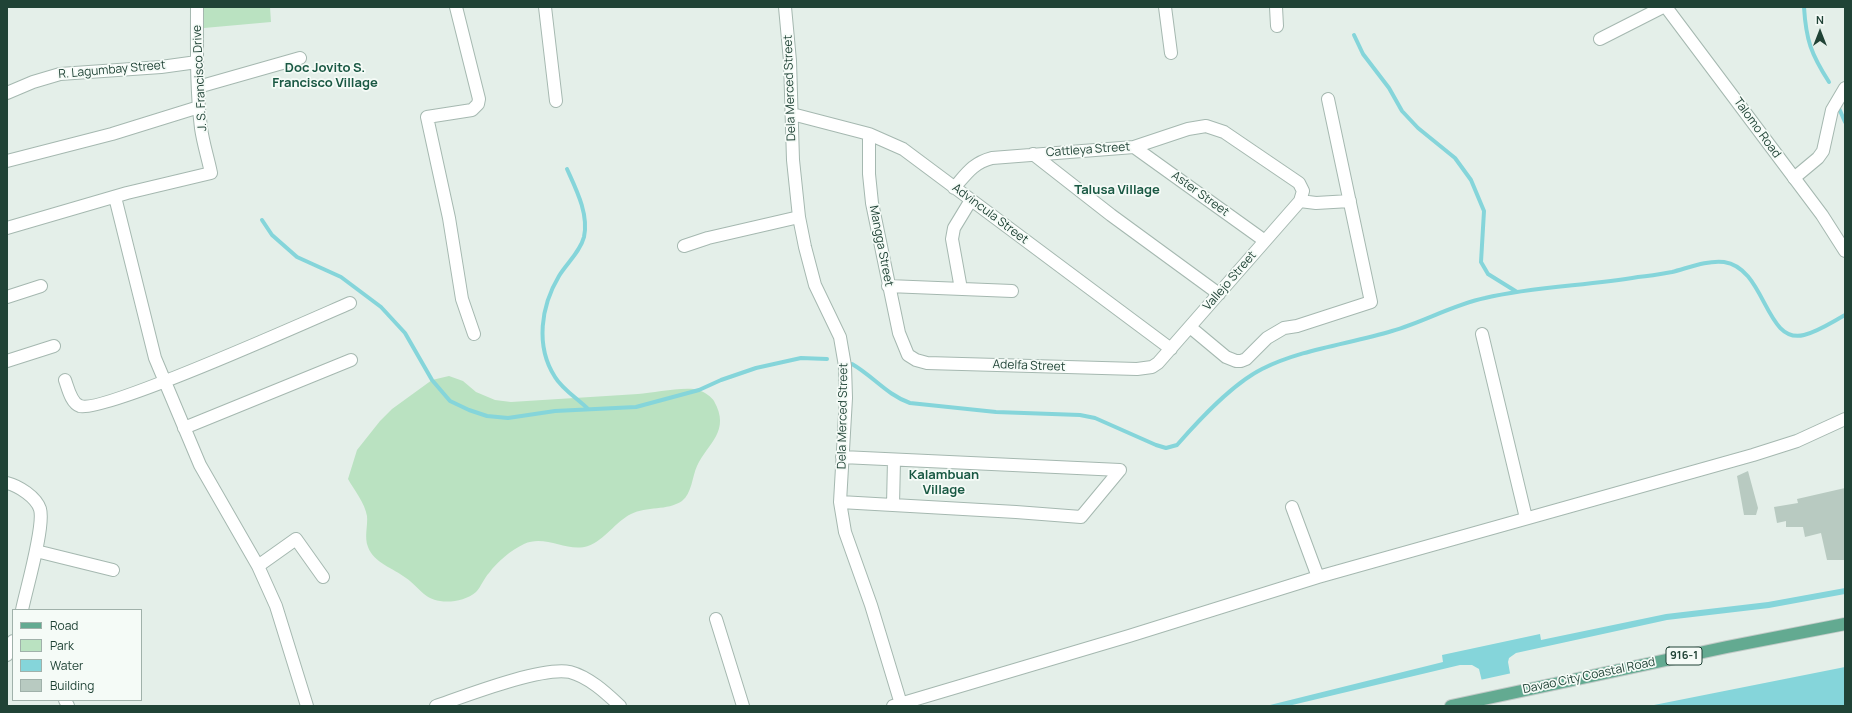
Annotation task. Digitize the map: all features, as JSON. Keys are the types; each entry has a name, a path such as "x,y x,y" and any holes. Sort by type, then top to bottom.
{"main road":[{"name":"Davao City Coastal Road","path":"1451,706 1727,646 1845,624"}],"street":[{"name":"J. S. Francisco Drive","path":"115,197 211,173 201,128 197,62 197,7"},
{"path":"456,7 478,104 472,110 427,117 449,218 462,299 474,334"},
{"path":"545,7 556,101"},
{"name":"Dela Merced Street","path":"785,7 795,190 799,217 815,285 834,323 843,351 846,383 840,502 845,532 871,605 897,705"},
{"path":"1165,7 1171,53"},
{"path":"1276,7 1277,26"},
{"path":"1600,39 1663,7"},
{"name":"Talomo Road","path":"1666,7 1822,215 1845,251"},
{"path":"198,87 300,58"},
{"name":"R. Lagumbay Street","path":"7,93 38,80 60,74 161,67 197,62"},
{"path":"1794,178 1818,158 1823,151 1832,110 1845,88"},
{"path":"1190,327 1226,357 1236,361 1242,361 1246,359 1267,338 1284,328 1297,326 1371,302 1328,99"},
{"path":"7,161 112,134 200,108"},
{"name":"Advincula Street","path":"792,114 869,134 903,149 1171,349"},
{"name":"Cattleya Street","path":"954,188 971,168 981,161 1033,154 1134,147 1192,128 1206,126 1214,127 1224,132 1300,183 1302,196"},
{"name":"Mangga Street","path":"869,134 872,203 888,286 899,333 908,355"},
{"name":"Aster Street","path":"1134,147 1265,241"},
{"path":"1033,154 1111,215 1219,294"},
{"path":"1302,196 1316,203 1350,200"},
{"name":"Vallejo Street","path":"1152,367 1158,363 1171,349 1302,196"},
{"path":"7,228 115,197 155,358 164,382 200,465 258,566 276,606 307,706"},
{"path":"961,289 952,239 954,228 971,200"},
{"path":"684,246 708,238 799,217"},
{"path":"7,297 41,286"},
{"path":"888,286 1012,291"},
{"path":"65,380 76,404 84,407 101,404 164,382 350,303"},
{"path":"1482,334 1526,518"},
{"path":"7,361 54,346"},
{"name":"Adelfa Street","path":"908,355 916,360 927,363 1137,370 1152,367"},
{"path":"184,428 351,360"},
{"path":"897,705 1318,578 1753,455 1797,440 1845,418"},
{"path":"840,502 893,504 1081,517 1120,470 842,458"},
{"path":"893,504 894,460"},
{"path":"7,483 21,489 37,503 40,508 41,523 22,609"},
{"path":"1292,507 1318,578"},
{"path":"258,566 296,539 323,577"},
{"path":"36,551 113,570"},
{"path":"716,619 743,706"},
{"path":"7,655 12,643"},
{"path":"436,706 509,682 548,673 568,672 582,677 595,685 620,706"}],"green space":[{"path":"203,7 270,7 271,22 204,28"},
{"path":"449,376 463,381 476,392 495,400 511,402 638,394 677,389 699,390 708,395 714,401 719,411 719,429 697,466 688,494 682,501 670,506 644,510 631,514 625,517 600,540 588,546 580,548 540,541 524,544 500,560 487,575 478,590 472,595 449,602 434,600 425,595 406,578 379,561 371,553 366,539 366,511 362,501 348,479 357,450 380,421 392,409 432,380"}],"water":[{"path":"1845,588 1845,594 1769,608 1667,620 1516,653 1509,658 1508,662 1516,706 1488,706 1479,669 1472,665 1460,665 1288,706 1266,706 1443,662 1442,655 1540,634 1541,640 1666,614 1768,602"},
{"path":"1845,667 1845,706 1649,706"}],"pier":[{"path":"1512,673 1518,706 1486,706 1480,680"}],"building":[{"path":"1748,471 1758,508 1756,515 1744,515 1737,476"},
{"path":"1845,488 1845,560 1827,560 1821,533 1805,537 1803,527 1786,527 1786,521 1777,523 1774,507 1798,503 1797,499"}],"waterway":[{"path":"1804,7 1806,29 1810,46 1829,82"},
{"path":"1354,35 1363,54 1389,88 1402,111 1418,128 1455,158 1471,180 1484,211 1481,262 1488,274 1517,292"},
{"path":"1838,106 1845,122"},
{"path":"567,169 581,202 585,219 584,237 580,248 559,276 548,300 543,326 543,339 549,365 555,377 566,390 588,409"},
{"path":"262,220 272,235 297,257 341,277 381,307 405,333 432,380 450,401 469,410 487,416 508,418 555,411 636,407 699,390 721,380 756,368 801,358 827,359"},
{"path":"852,364 894,395 910,403 996,412 1080,415 1095,418 1166,448 1177,445 1206,414 1239,384 1262,369 1277,362 1293,356 1376,336 1473,301 1504,294 1542,288 1651,276 1704,263 1724,262 1738,267 1749,277 1773,318 1781,329 1791,335 1804,335 1810,333 1845,315"}],"district":[{"name":"Doc Jovito S. Francisco Village","path":"325,76"},
{"name":"Talusa Village","path":"1117,190"},
{"name":"Kalambuan Village","path":"944,482"}]}
